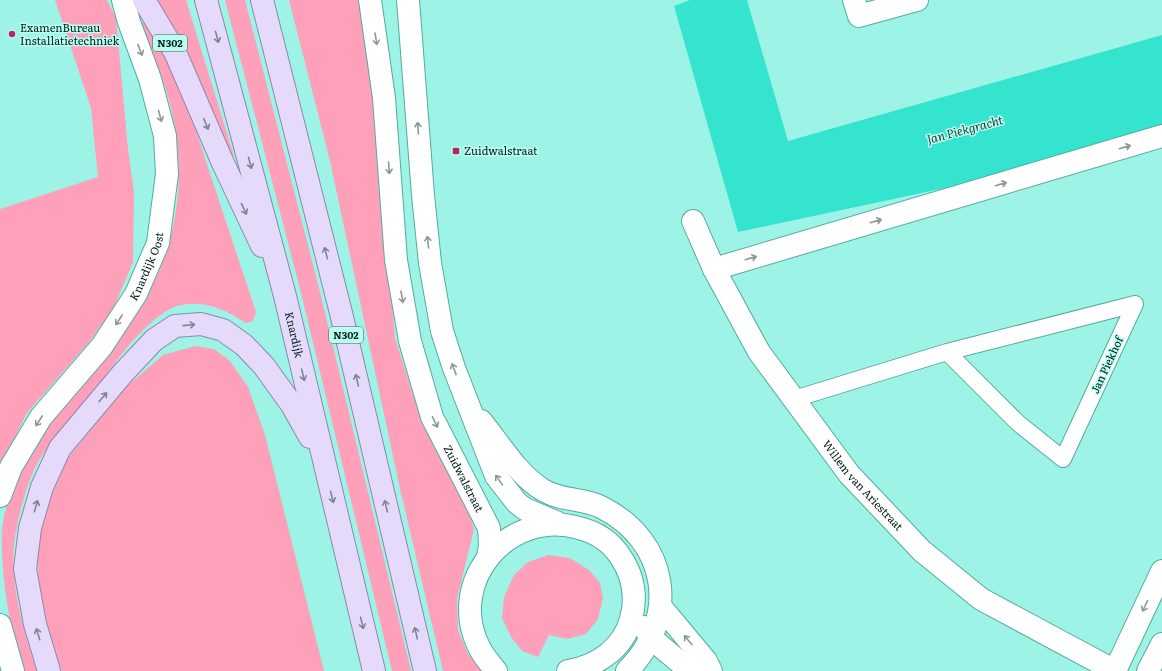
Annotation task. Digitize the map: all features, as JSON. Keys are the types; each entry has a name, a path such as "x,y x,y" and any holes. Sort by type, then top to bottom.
{"main road":[{"name":"N302","path":"144,0 175,52 222,161 285,296"},
{"name":"Knardijk","path":"206,0 285,296 374,671"},
{"name":"N302","path":"262,0 334,284 425,671"},
{"path":"49,671 35,624 25,569 30,528 42,487 60,448 123,373 154,340 175,326 201,324 223,330 244,345 264,366 292,405 323,459"}],"street":[{"name":"Knardijk Oost","path":"0,496 11,467 41,417 102,346 136,294 158,243 167,174 165,136 150,79 129,22 123,0"},
{"name":"Zuidwalstraat","path":"370,0 384,98 396,260 410,341 432,417 489,528 490,545 488,557"},
{"path":"408,0 430,263 442,331 454,368 496,476 517,503 525,509 558,523 590,531 616,550 625,563 632,578 634,611 629,626 621,640 610,653 597,662 582,668 568,671"},
{"path":"854,0 859,16 917,0"},
{"path":"714,269 1162,136"},
{"name":"Willem van Ariestraat","path":"694,221 714,269 759,352 849,474 922,551 981,599 1115,671"},
{"path":"469,405 523,476 544,491 564,499 582,501 600,506 630,526 642,539 651,554 658,571 661,589 661,607 652,638 640,657 627,671"},
{"path":"496,671 478,646 470,615 474,584 488,557 499,545 519,532 542,524 558,523"},
{"path":"1115,671 1162,571"},
{"path":"661,607 706,661 711,671"},
{"path":"634,611 652,638 690,671"},
{"path":"0,626 13,671"},
{"path":"1148,671 1162,644"}],"lane":[{"name":"Jan Piekhof","path":"794,399 947,352 1135,304 1063,458 1018,423 947,352"}],"shaded area":[{"path":"55,0 107,0 116,18 128,149 134,193 133,262 114,307 90,341 27,413 0,467 0,209 98,177 91,108"},
{"path":"158,0 186,0 234,156 228,158 184,48"},
{"path":"225,0 245,0 319,288 411,671 392,671 301,293"},
{"path":"289,0 362,0 372,80 395,338 420,417 436,451 467,505 474,529 457,599 458,630 468,654 482,671 443,671 400,489 330,161"},
{"path":"147,20 169,62 195,128 256,312 253,321 246,323 223,310 207,305 181,305 165,312 141,332 128,346 53,440 40,459 32,474 24,496 14,544 13,563 17,600 37,671 21,671 13,636 4,582 2,546 2,528 12,491 19,473 28,457 50,425 117,343 140,309 164,258 172,231 177,204 179,176 177,147 173,117 167,93 138,24"},
{"path":"195,346 214,349 230,361 248,387 265,435 324,671 62,671 47,629 39,591 37,551 44,513 68,458 127,386 163,355"},
{"path":"548,555 570,558 589,570 600,583 603,598 598,619 586,634 567,639 549,635 538,657 522,651 511,637 502,618 504,597 514,575 528,562"}],"water":[{"name":"Jan Piekgracht","path":"690,0 747,0 788,141 1162,35 1162,142 738,232 674,6"}],"place":[{"name":"ExamenBureau Installatietechniek","path":"12,34"},
{"name":"Zuidwalstraat","path":"456,151"}]}
